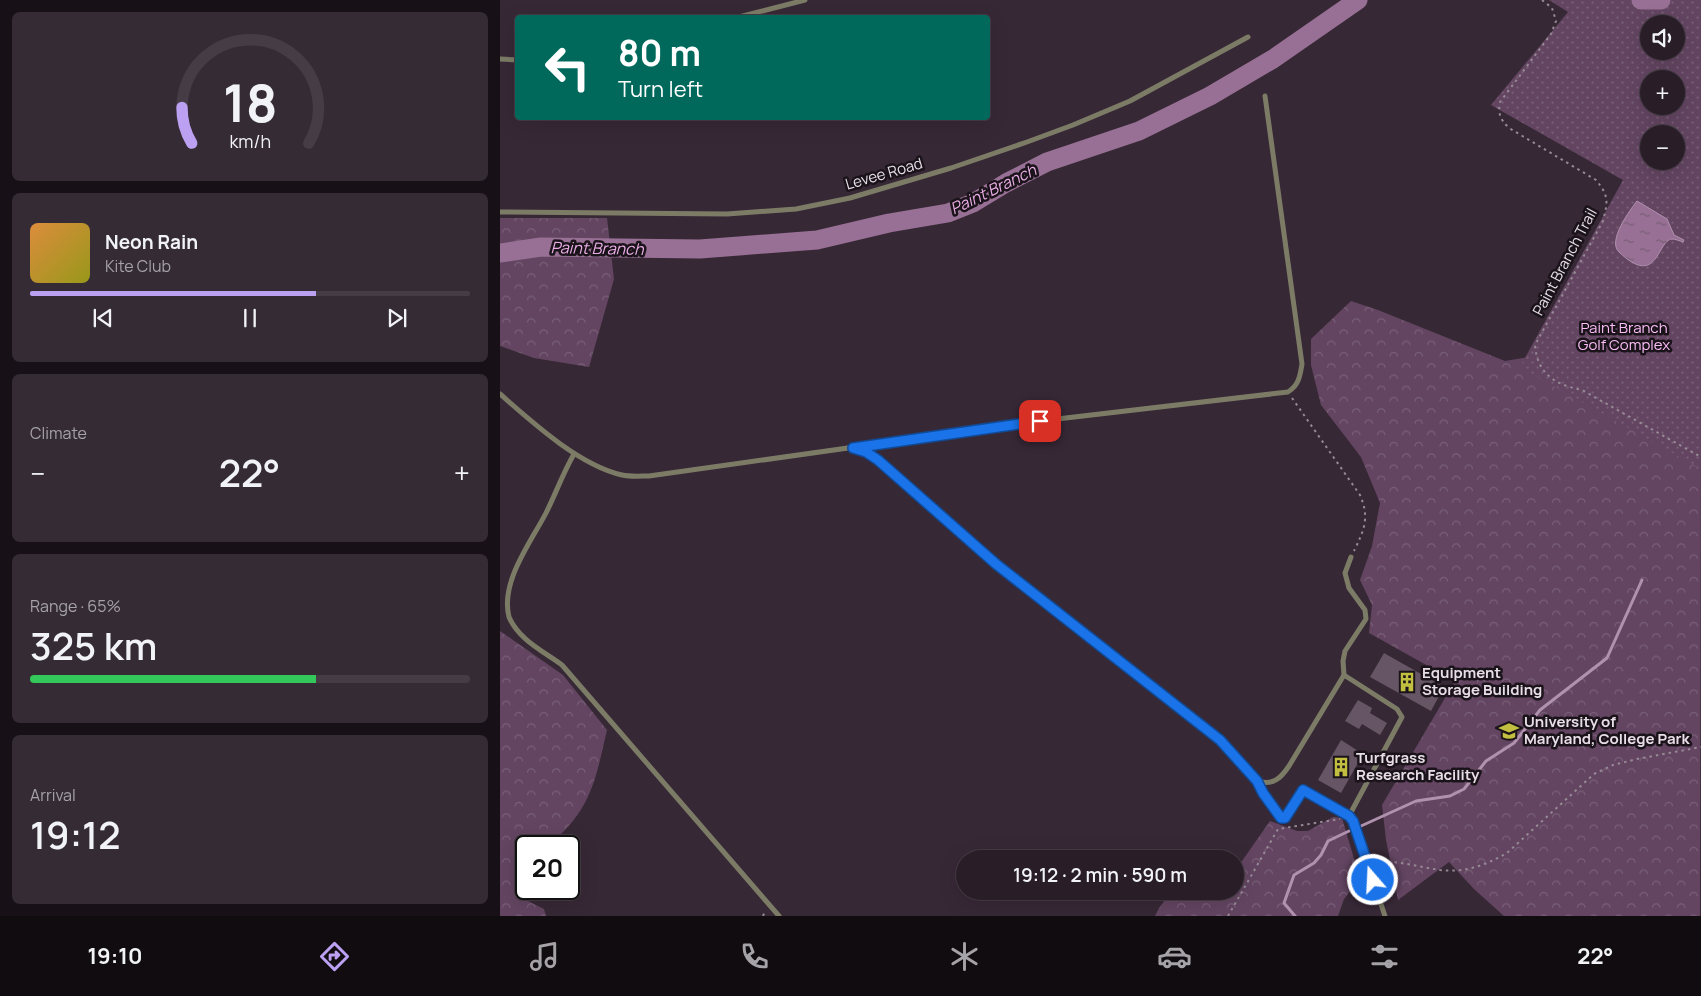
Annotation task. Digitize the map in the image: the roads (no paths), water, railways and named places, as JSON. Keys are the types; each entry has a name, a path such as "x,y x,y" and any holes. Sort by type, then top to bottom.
{"lane":[{"path":"747,15 805,0"},
{"name":"Levee Road","path":"500,212 727,214 796,210 850,198 977,159 1082,121 1130,101 1248,37"},
{"path":"500,59 515,60"},
{"path":"500,394 574,454 598,467 624,476 649,476 1040,421 1288,392 1294,388 1300,379 1302,364 1265,96"},
{"path":"853,448 866,452 878,460 996,564 1220,740 1257,781 1281,818 1285,818 1303,790 1349,816 1353,821 1385,916"},
{"path":"574,454 546,513 512,573 508,585 506,607 509,618 519,634 562,665 779,916"},
{"path":"1257,781 1264,783 1272,782 1281,777 1344,675 1343,661 1345,652 1366,619 1366,610 1349,588 1345,573 1351,557"},
{"path":"1344,675 1397,709 1402,717 1349,816"}],"water":[{"path":"1637,201 1667,219 1674,235 1684,240 1683,242 1672,239 1667,241 1654,260 1642,266 1632,262 1619,252 1616,247 1621,226"}],"waterway":[{"name":"Paint Branch","path":"500,253 541,247 700,249 817,240 889,223 948,213 973,203 1006,183 1047,162 1139,131 1210,96 1273,59 1358,0"},
{"name":"Paint Branch","path":"1641,0 1661,0"},
{"path":"1361,826 1416,801 1450,796 1464,789 1486,761 1514,743 1540,710 1607,658 1642,580"},
{"path":"1295,916 1284,903 1294,875 1314,863 1321,855 1328,841 1349,831"}],"place":[{"name":"Equipment Storage Building","path":"1407,682"},
{"name":"University of Maryland, College Park","path":"1509,731"},
{"name":"Turfgrass Research Facility","path":"1341,767"}],"park label":[{"name":"Paint Branch Golf Complex","path":"1624,336"}]}
